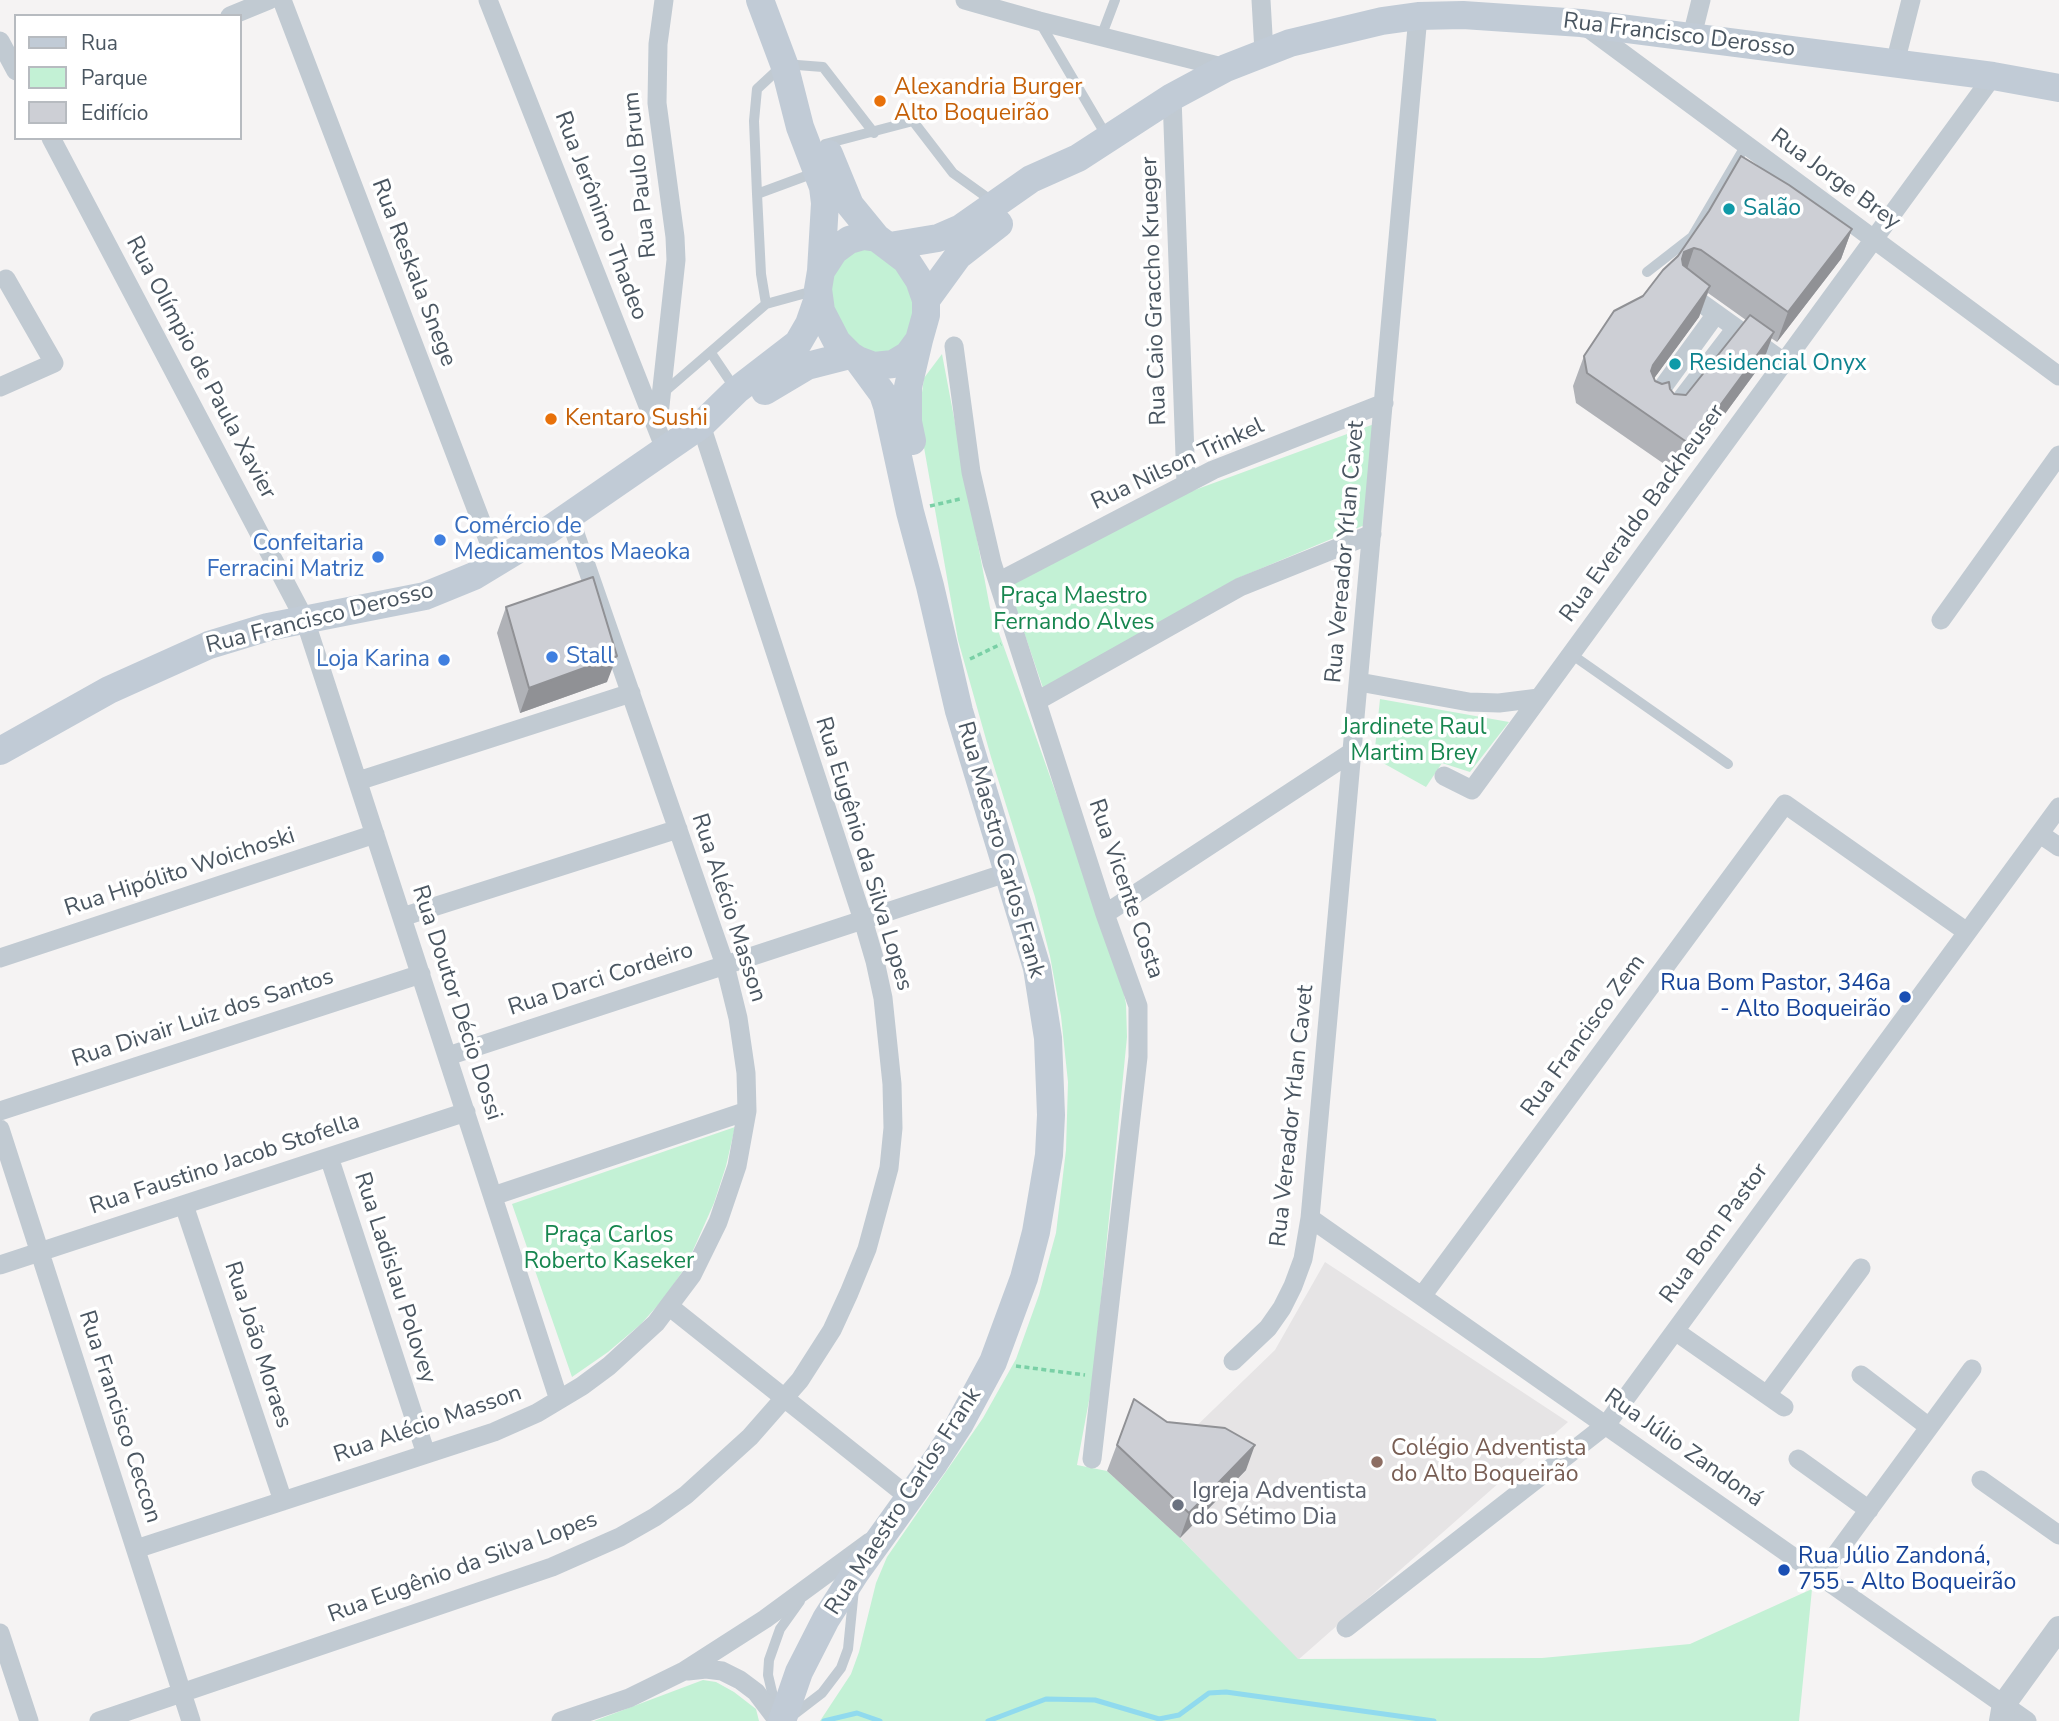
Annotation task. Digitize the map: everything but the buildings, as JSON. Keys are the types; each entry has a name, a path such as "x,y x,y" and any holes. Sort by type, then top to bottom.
{"main road":[{"path":"760,0 784,64 800,127 818,172 825,203 819,286 827,326 837,342 854,357 874,366 892,364 908,355 919,340 926,315 926,300 919,280 906,260 884,242 850,205 816,120 784,64"},
{"name":"Rua Francisco Derosso","path":"926,300 958,256 1039,195 1079,158 1108,138 1172,97 1226,68 1264,52 1338,30 1418,16 1496,16 1692,36 1993,76 2059,88"},
{"name":"Rua Francisco Derosso","path":"884,242 922,242 950,234 1031,179 1079,158"},
{"path":"819,286 834,251 849,240 863,236 884,242"},
{"name":"Rua Francisco Derosso","path":"701,425 737,390 798,343 809,324 819,286"},
{"name":"Rua Maestro Carlos Frank","path":"919,340 908,387 907,405 924,508 930,586"},
{"name":"Rua Francisco Derosso","path":"0,751 109,690 176,658 240,635 425,596 461,582 497,563 569,516 661,439 701,425 748,402 798,370 854,357"},
{"name":"Rua Maestro Carlos Frank","path":"782,1721 809,1652 826,1619 959,1425 993,1362 1024,1278 1036,1232 1045,1181 1051,1115 1050,1072 1037,968 948,669 887,406 883,394 854,357"}],"street":[{"path":"235,14 269,0"},
{"name":"Rua Reskala Snege","path":"282,0 497,563"},
{"name":"Rua Jerônimo Thadeo","path":"488,0 661,439"},
{"name":"Rua Paulo Brum","path":"661,439 661,394 676,260 676,237 657,103 658,44 664,0"},
{"path":"965,0 1226,68"},
{"path":"1261,0 1264,52"},
{"path":"1692,36 1701,0"},
{"path":"1895,63 1910,0"},
{"name":"Rua Vereador Yrlan Cavet","path":"1233,1361 1268,1328 1282,1308 1303,1259 1310,1218 1418,16"},
{"name":"Rua Jorge Brey","path":"1581,23 2059,376"},
{"path":"0,41 14,67"},
{"name":"Rua Everaldo Backheuser","path":"1444,776 1472,790 1993,76"},
{"name":"Rua Caio Graccho Krueger","path":"1172,97 1186,483"},
{"name":"Rua Olímpio de Paula Xavier","path":"52,140 305,620"},
{"path":"0,387 54,363 6,279"},
{"path":"1683,290 1784,363"},
{"path":"1652,402 1716,314"},
{"path":"1670,414 1736,328"},
{"name":"Rua Vicente Costa","path":"954,346 966,444 998,582 1105,914 1138,1006 1139,1029 1091,1459"},
{"name":"Rua Nilson Trinkel","path":"998,582 1186,483 1384,402"},
{"name":"Rua Eugênio da Silva Lopes","path":"99,1721 540,1572 609,1543 655,1517 686,1495 732,1454 786,1399 832,1330 849,1293 873,1227 888,1168 893,1128 889,1041 876,961 701,425"},
{"path":"1941,620 2059,455"},
{"name":"Rua Alécio Masson","path":"136,1549 516,1423 559,1400 591,1379 635,1343 670,1307 692,1275 718,1222 737,1166 747,1111 748,1093 743,1047 725,965 569,516"},
{"path":"1037,701 1240,587 1372,534"},
{"name":"Rua Doutor Décio Dossi","path":"305,620 559,1400"},
{"path":"1359,682 1469,702 1499,703 1539,698"},
{"path":"358,781 631,694"},
{"path":"1105,914 1352,752"},
{"name":"Rua Francisco Zem","path":"1422,1296 1785,804 1967,932"},
{"name":"Rua Bom Pastor","path":"1346,1628 1606,1425 2059,807"},
{"path":"402,917 678,829"},
{"name":"Rua Hipólito Woichoski","path":"0,958 375,834"},
{"path":"2040,834 2059,847"},
{"name":"Rua Darci Cordeiro","path":"447,1056 1009,872"},
{"name":"Rua Divair Luiz dos Santos","path":"0,1111 421,974"},
{"path":"493,1196 747,1111"},
{"name":"Rua Faustino Jacob Stofella","path":"0,1265 466,1112"},
{"name":"Rua Francisco Ceccon","path":"0,1129 191,1721"},
{"name":"Rua Ladislau Polovey","path":"329,1157 426,1454"},
{"name":"Rua João Moraes","path":"184,1205 283,1501"},
{"name":"Rua Júlio Zandoná","path":"1310,1218 1820,1576 2002,1713 2027,1721"},
{"path":"1767,1395 1861,1268"},
{"path":"670,1307 910,1498"},
{"path":"1675,1331 1784,1407"},
{"path":"1820,1576 1972,1369"},
{"path":"1861,1375 1929,1427"},
{"path":"1798,1459 1869,1510"},
{"path":"1981,1480 2059,1535"},
{"path":"561,1721 629,1698 684,1671 765,1619 884,1532"},
{"path":"2002,1713 2059,1628"},
{"path":"0,1633 29,1721"},
{"path":"684,1671 714,1670 740,1680 757,1692 782,1721"}],"lane":[{"path":"1101,37 1115,0"},
{"path":"1039,21 1108,138"},
{"path":"766,304 761,274 757,194 754,121 757,89 784,64 822,67 874,133"},
{"path":"825,144 913,121 953,173 996,204"},
{"path":"1647,272 1692,237 1746,145"},
{"path":"757,194 818,172"},
{"path":"661,394 766,304 819,286"},
{"path":"711,353 737,390"},
{"path":"1571,654 1728,764"},
{"path":"782,1721 770,1690 769,1660 780,1629 813,1583"}],"path":[{"path":"924,508 976,496"},
{"path":"948,669 1015,637"},
{"path":"993,1362 1101,1377"}],"shaded area":[{"name":"Colégio Adventista do Alto Boqueirão","path":"1325,1262 1568,1422 1298,1660 1180,1538 1245,1470 1185,1437 1275,1350"}],"green space":[{"path":"860,248 888,256 917,298 906,343 881,356 854,346 829,304 832,266"},
{"path":"942,354 990,608 1120,973 1126,1004 1127,1037 1093,1379 1077,1465 1107,1471 1180,1538 1298,1659 1542,1658 1690,1644 1812,1589 1799,1721 820,1721 851,1674 876,1583 887,1557 983,1418 1016,1359 1039,1295 1056,1233 1066,1150 1068,1082 1061,1016 1050,956 958,640 922,436 920,407 924,378"},
{"name":"Praça Maestro Fernando Alves","path":"1377,423 1367,524 1236,579 1043,688 1008,585 1192,491"},
{"name":"Jardinete Raul Martim Brey","path":"1380,699 1509,722 1470,772 1442,763 1426,787 1374,758"},
{"name":"Praça Carlos Roberto Kaseker","path":"735,1127 714,1203 686,1266 666,1296 641,1324 608,1352 572,1377 512,1204"},
{"path":"703,1680 716,1682 734,1692 756,1709 759,1721 594,1721"}],"waterway":[{"path":"988,1721 1046,1699 1095,1700 1159,1719 1179,1715 1209,1693 1226,1692 1434,1721"},
{"path":"824,1721 857,1713 880,1721"}],"place":[{"name":"Alexandria Burger Alto Boqueirão","path":"880,101"},
{"name":"Salão","path":"1729,209"},
{"name":"Residencial Onyx","path":"1675,364"},
{"name":"Kentaro Sushi","path":"551,419"},
{"name":"Comércio de Medicamentos Maeoka","path":"440,540"},
{"name":"Confeitaria Ferracini Matriz","path":"378,557"},
{"name":"Stall","path":"552,657"},
{"name":"Loja Karina","path":"444,660"},
{"name":"Rua Bom Pastor, 346a - Alto Boqueirão","path":"1905,997"},
{"name":"Colégio Adventista do Alto Boqueirão","path":"1377,1462"},
{"name":"Igreja Adventista do Sétimo Dia","path":"1178,1505"},
{"name":"Rua Júlio Zandoná, 755 - Alto Boqueirão","path":"1784,1570"}]}
